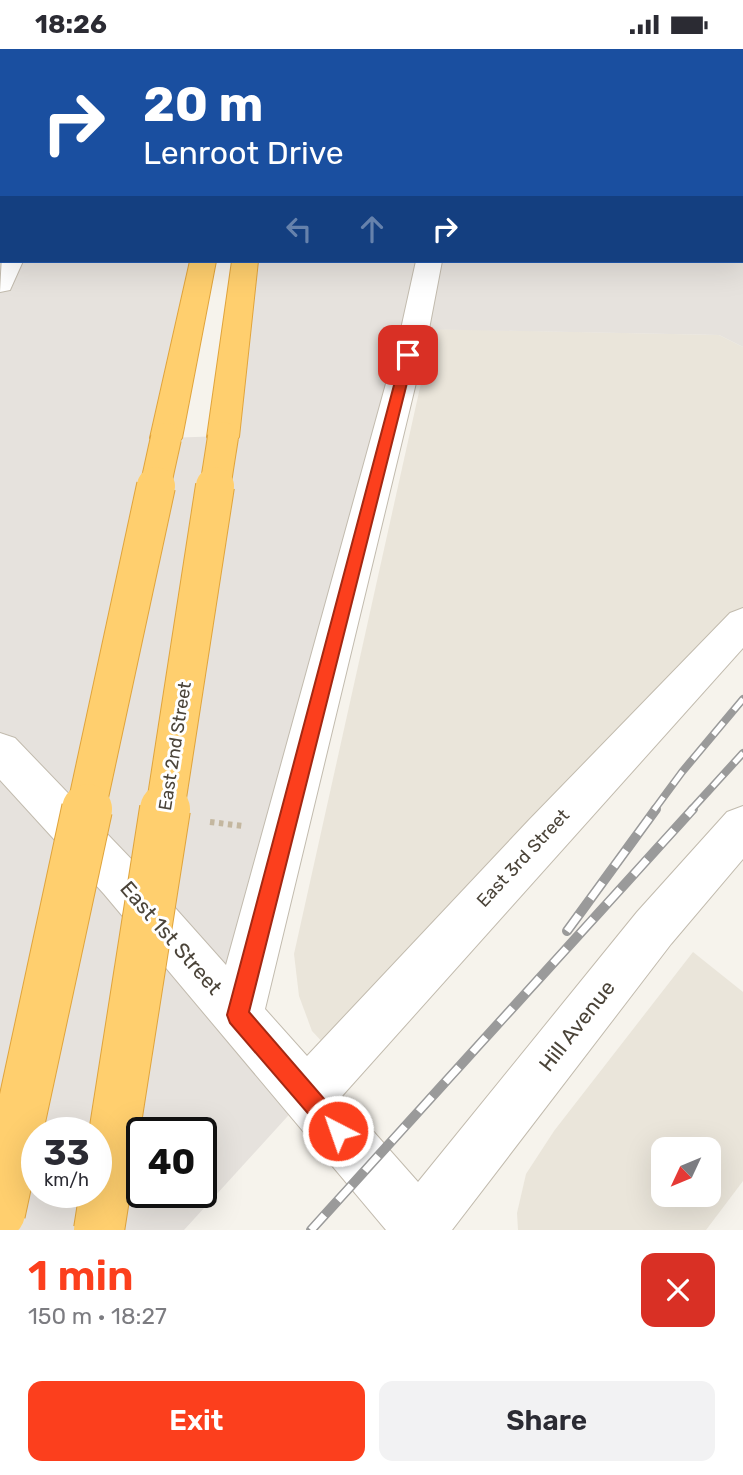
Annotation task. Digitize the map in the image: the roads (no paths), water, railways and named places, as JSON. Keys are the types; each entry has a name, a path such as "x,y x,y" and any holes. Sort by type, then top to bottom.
{"highway":[{"path":"0,1213 203,263"},
{"name":"East 2nd Street","path":"99,1230 223,437 245,263"}],"street":[{"path":"0,284 9,263"},
{"path":"237,1015 415,329 429,263"},
{"name":"East 3rd Street","path":"307,1095 545,834 743,623"},
{"name":"East 1st Street","path":"0,751 23,793 120,879 420,1229"},
{"name":"Hill Avenue","path":"420,1229 654,929 743,826"}],"railway":[{"path":"654,810 743,699"},
{"path":"691,810 743,753"},
{"path":"567,931 656,809"},
{"path":"311,1230 693,809"}]}
